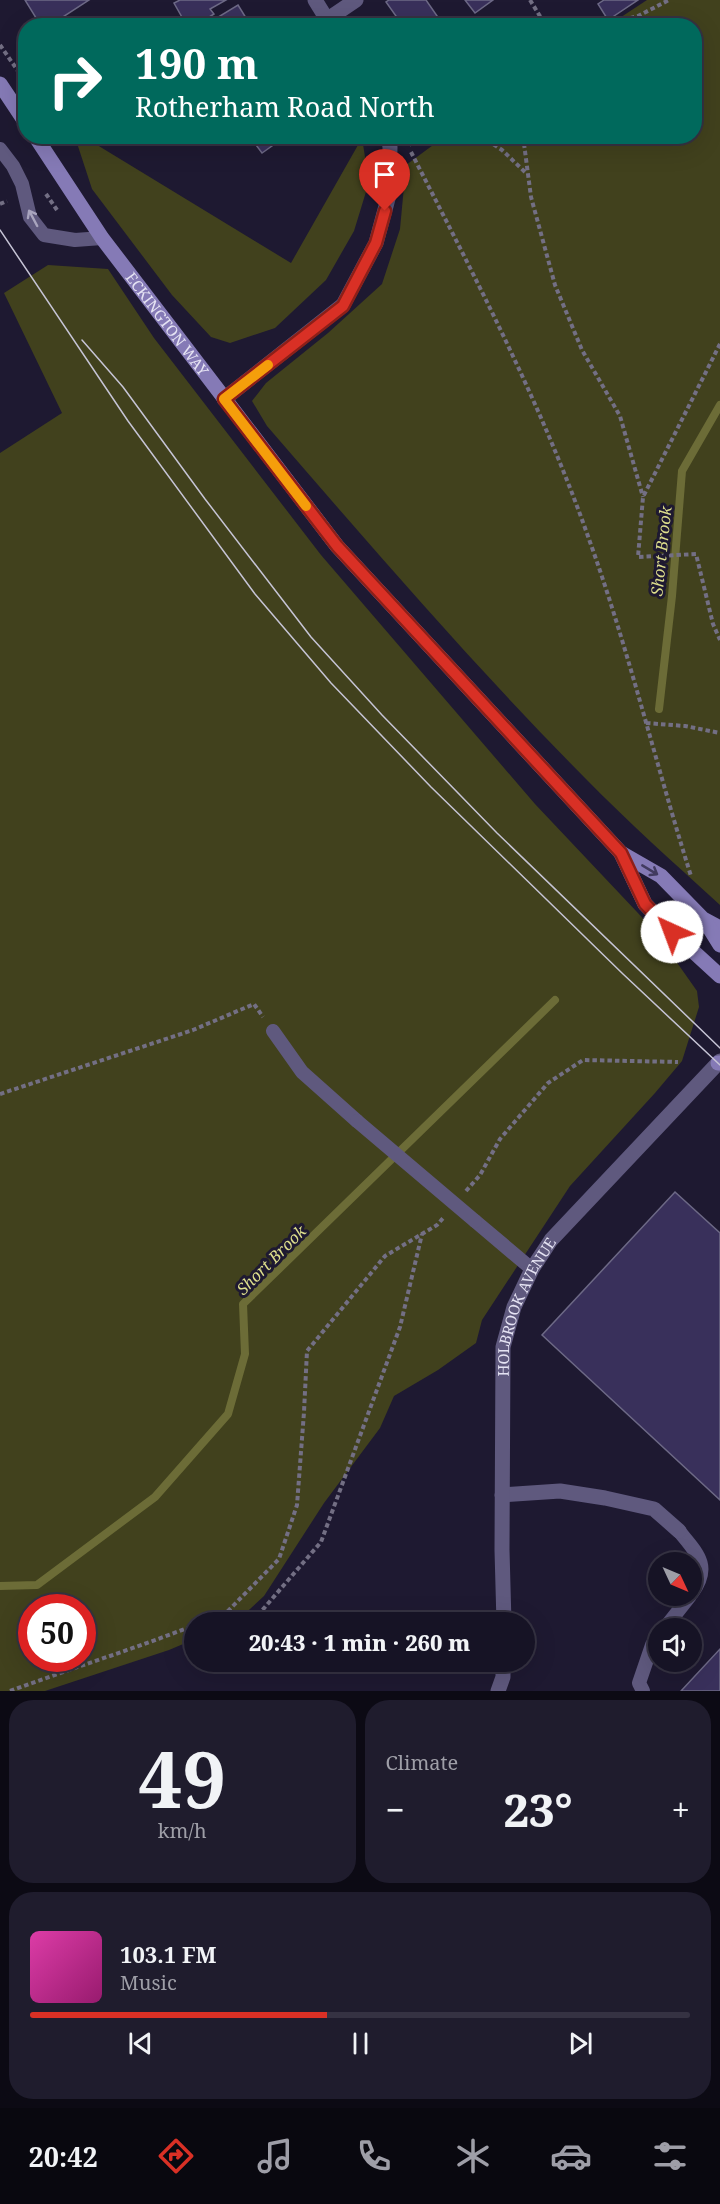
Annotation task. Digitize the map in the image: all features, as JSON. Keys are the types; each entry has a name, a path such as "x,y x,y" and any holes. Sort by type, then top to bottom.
{"main road":[{"path":"0,84 18,111"},
{"name":"ECKINGTON WAY","path":"40,144 102,237 337,546 621,853 661,876 703,919 720,928"},
{"name":"ECKINGTON WAY","path":"621,853 645,904 720,976"},
{"path":"703,919 720,945"}],"street":[{"path":"315,0 327,18"},
{"path":"335,18 356,0"},
{"path":"224,399 343,306 376,243 389,195 389,144"},
{"name":"HOLBROOK AVENUE","path":"504,1612 502,1347 514,1307 532,1269 551,1240 719,1062"},
{"path":"502,1495 560,1491 605,1498 654,1509 679,1531"},
{"path":"498,1691 503,1672"}],"lane":[{"path":"0,148 22,183 30,217 44,235 75,240 102,237"},
{"path":"273,1031 302,1072 532,1269"},
{"path":"679,1531 696,1552"},
{"path":"673,1618 682,1606"},
{"path":"643,1691 639,1683 648,1657"}],"path":[{"path":"530,0 541,18"},
{"path":"631,18 669,0"},
{"path":"0,45 18,72"},
{"path":"493,144 527,174"},
{"path":"524,144 531,197 555,285 582,350 620,416 643,496 638,557 696,554 713,624 720,640"},
{"path":"408,146 479,285 552,440 590,542 621,636 691,877"},
{"path":"643,496 720,344"},
{"path":"646,723 686,726 720,733"},
{"path":"0,1094 193,1030 254,1004 273,1031"},
{"path":"465,1192 480,1175 501,1139 548,1083 583,1060 678,1062"},
{"path":"228,1612 279,1559 297,1505 307,1351 385,1256 437,1225 451,1208"},
{"path":"261,1612 321,1542 400,1327 422,1233"},
{"path":"10,1691 68,1669 134,1649 184,1629"}],"shaded area":[{"path":"647,0 720,0 720,905 601,794 502,692 267,426 252,401 266,383 328,333 382,284 400,229 406,165 434,144 702,144 702,18 620,18"},
{"path":"77,144 96,144 291,263 359,144 363,144 369,182 354,231 326,280 275,328 230,343 211,337 172,295 92,189"},
{"path":"48,265 108,269 154,338 321,555 535,804 654,930 697,991 699,1007 682,1061 570,1186 482,1320 476,1343 438,1370 394,1396 380,1428 324,1503 264,1596 247,1612 184,1612 184,1644 169,1650 45,1691 0,1691 0,453 62,413 4,293"}],"building":[{"path":"25,0 89,0 61,18 36,18"},
{"path":"180,0 226,0 210,9 214,14 208,18 182,18 174,3"},
{"path":"389,0 426,0 438,18 397,18 386,2"},
{"path":"465,0 493,0 475,13"},
{"path":"604,0 638,0 611,18 607,18 598,4"},
{"path":"238,5 246,18 217,18"},
{"path":"255,144 275,144 262,153"},
{"path":"675,1192 720,1233 720,1500 542,1335"},
{"path":"720,1649 720,1691 681,1691 699,1672 702,1672 702,1668"}],"waterway":[{"name":"Short Brook","path":"659,709 672,596 682,471 720,405"},
{"name":"Short Brook","path":"0,1586 37,1585 155,1497 228,1414 245,1354 243,1304 555,1000"}],"tram line":[{"path":"0,230 128,421 255,594 331,683 431,787 720,1065"},
{"path":"82,340 123,387 311,637 382,715 497,833 720,1048"}],"slow traffic":[{"path":"268,365 224,399 306,506"}],"route":[{"path":"385,211 376,243 343,306 224,399 337,546 621,853 645,904 672,932"}]}
